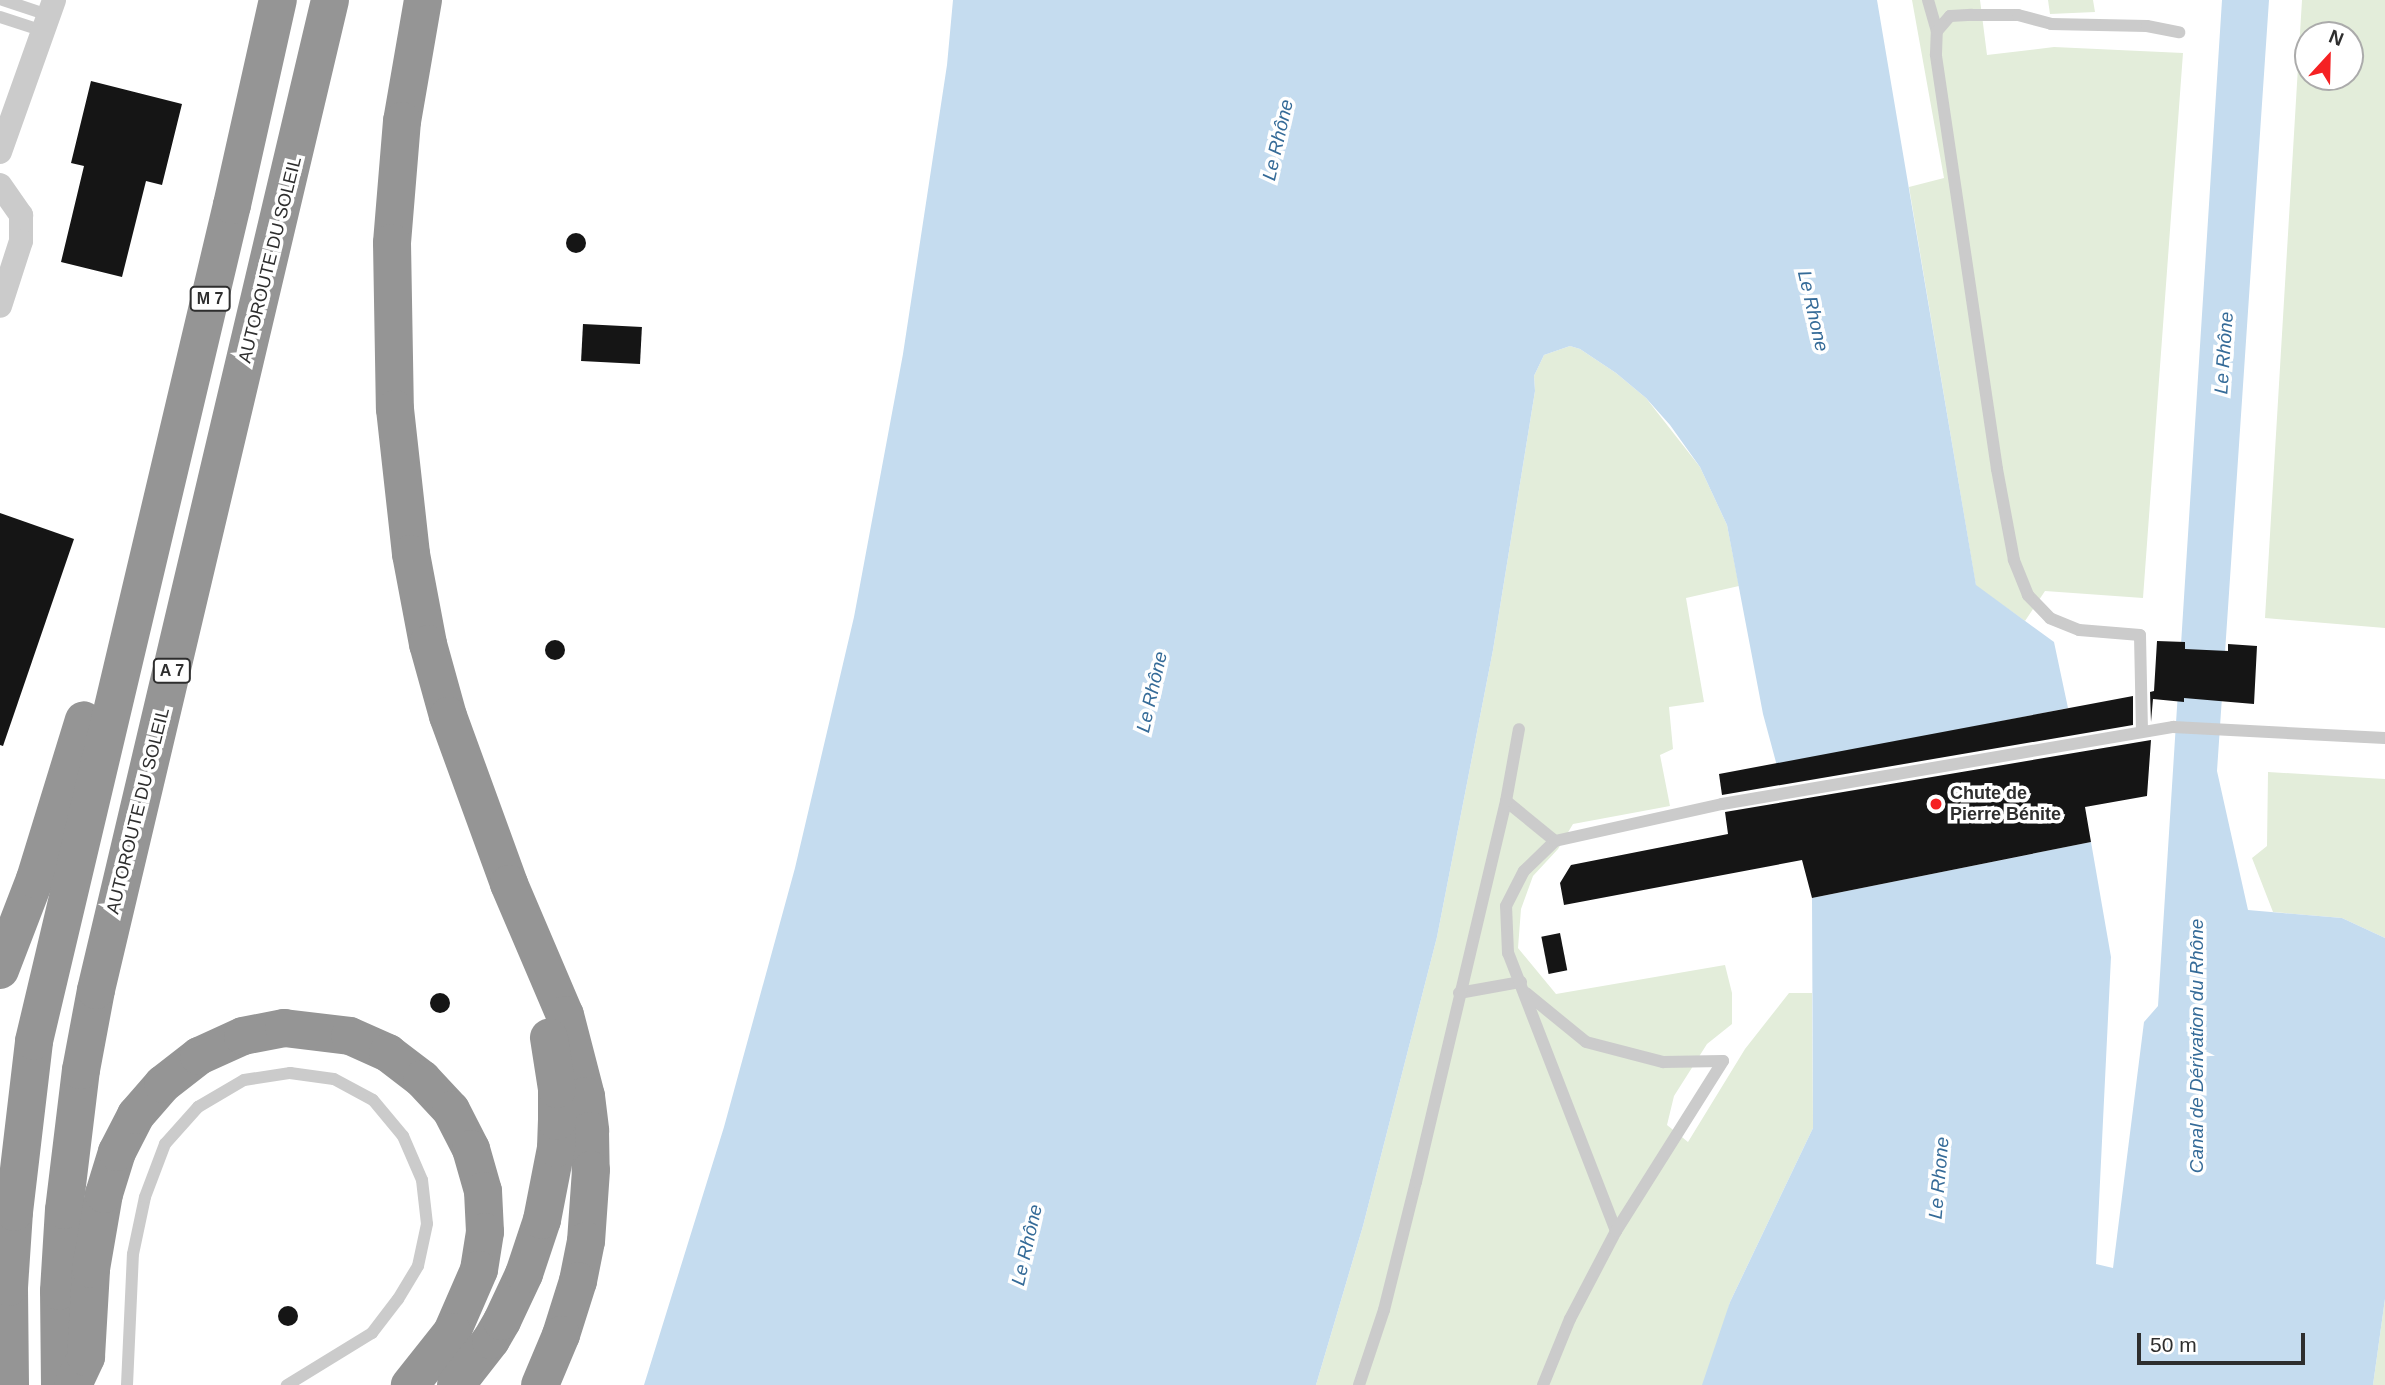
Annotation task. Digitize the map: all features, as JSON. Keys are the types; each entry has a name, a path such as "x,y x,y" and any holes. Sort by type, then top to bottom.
{"highway":[{"name":"M 7","path":"138,597 278,0"},
{"name":"AUTOROUTE DU SOLEIL","path":"60,1385 59,1291 64,1210 70,1142 91,1016 331,0"},
{"path":"423,0 402,121 394,218 391,342 401,487 428,644 448,716 509,884 565,1015 586,1096 590,1131 591,1170 586,1241 565,1323 540,1385"},
{"path":"0,970 54,820 105,635 138,597"},
{"path":"10,1385 11,1262 23,1122 34,1041 138,597"},
{"path":"456,1385 491,1340 524,1274 542,1220 556,1148 553,1056 509,884"},
{"path":"74,1385 86,1357 91,1269 104,1195 117,1152 136,1115 163,1084 199,1056 243,1036 284,1028 350,1036 388,1053 422,1079 450,1110 471,1149 483,1191 485,1232 479,1270 452,1332 410,1385"}],"street":[{"path":"0,152 48,16"},
{"path":"0,185 21,215 21,241 0,306"}],"lane":[{"path":"4,0 48,16"},
{"path":"1928,0 1937,31 1936,54 1997,469 2014,560 2028,595 2050,618 2079,630 2140,635 2142,731"},
{"path":"1937,31 1950,16 2018,15 2051,24 2147,26 2179,32"},
{"path":"0,17 48,16"},
{"path":"1615,1231 1508,953 1506,906 1524,871 1555,841 1722,804 2173,727 2385,738"},
{"path":"1359,1385 1384,1310 1506,801 1519,729"},
{"path":"1506,801 1555,841"},
{"path":"1483,896 1506,906"},
{"path":"1459,993 1523,987 1586,1042 1663,1062 1723,1061 1615,1231 1570,1319 1544,1385"},
{"path":"127,1385 133,1254 145,1197 165,1144 198,1107 244,1080 290,1073 334,1079 373,1100 403,1136 422,1180 426,1224 418,1266 398,1299 372,1333 286,1385"}],"green space":[{"path":"1912,0 1980,0 1987,55 2054,47 2183,53 2143,598 2045,591 2025,621 1976,586 1909,187 1944,178"},
{"path":"2048,0 2093,0 2095,12 2050,14"},
{"path":"2302,0 2385,0 2385,628 2265,618 2297,91 2364,91 2364,21 2301,21"},
{"path":"1570,346 1580,349 1616,373 1646,398 1700,467 1727,525 1739,586 1686,598 1704,702 1669,707 1673,749 1660,755 1670,806 1573,824 1558,849 1533,876 1521,909 1518,948 1556,994 1725,965 1732,993 1732,1024 1707,1044 1674,1096 1667,1125 1688,1142 1745,1049 1789,993 1812,993 1813,1128 1730,1302 1709,1385 1316,1385 1363,1226 1437,937 1493,650 1535,391 1534,376 1544,355"},
{"path":"2268,772 2385,779 2385,938 2342,918 2273,912 2252,858 2267,846"},
{"path":"2385,1299 2385,1385 2373,1385"}],"water":[{"path":"953,0 1877,0 1976,585 2054,642 2068,708 1777,766 1763,714 1727,525 1700,467 1670,425 1646,398 1616,373 1580,349 1570,346 1544,355 1534,376 1535,391 1493,650 1437,937 1363,1226 1316,1385 644,1385 724,1127 795,868 854,617 903,354 947,65"},
{"path":"2222,0 2269,0 2217,771 2248,910 2342,918 2385,938 2385,1299 2373,1385 1702,1385 1730,1302 1813,1128 1812,898 2091,842 2111,957 2096,1264 2113,1268 2144,1022 2158,1006"}],"building":[{"path":"91,81 182,104 162,185 146,181 122,277 61,262 84,166 71,163"},
{"path":"576,233 583,236 586,243 583,250 576,253 569,250 566,243 569,236"},
{"path":"583,324 642,327 640,364 581,361"},
{"path":"0,513 74,539 3,746 0,745"},
{"path":"555,640 562,643 565,650 562,657 555,660 548,657 545,650 548,643"},
{"path":"2157,641 2185,642 2185,649 2228,651 2228,644 2257,646 2254,704 2184,698 2184,702 2153,699 2151,722 2150,692 2154,691"},
{"path":"2133,696 2133,725 1722,795 1719,774"},
{"name":"Chute de Pierre Bénite","path":"2151,740 2147,796 2085,807 2091,842 1812,898 1802,860 1564,905 1560,883 1571,865 1728,834 1725,812"},
{"path":"1560,933 1567,970 1549,974 1541,937"},
{"path":"440,993 447,996 450,1003 447,1010 440,1013 433,1010 430,1003 433,996"},
{"path":"288,1306 295,1309 298,1316 295,1323 288,1326 281,1323 278,1316 281,1309"}],"place":[{"name":"Chute de Pierre Bénite","path":"1936,804"}],"water label":[{"name":"Le Rhône","path":"1278,140"},
{"name":"Le Rhone","path":"1813,311"},
{"name":"Le Rhône","path":"2224,353"},
{"name":"Le Rhône","path":"1152,692"},
{"name":"Canal de Dérivation du Rhône","path":"2197,1046"},
{"name":"Le Rhone","path":"1939,1178"},
{"name":"Le Rhône","path":"1027,1245"}]}
